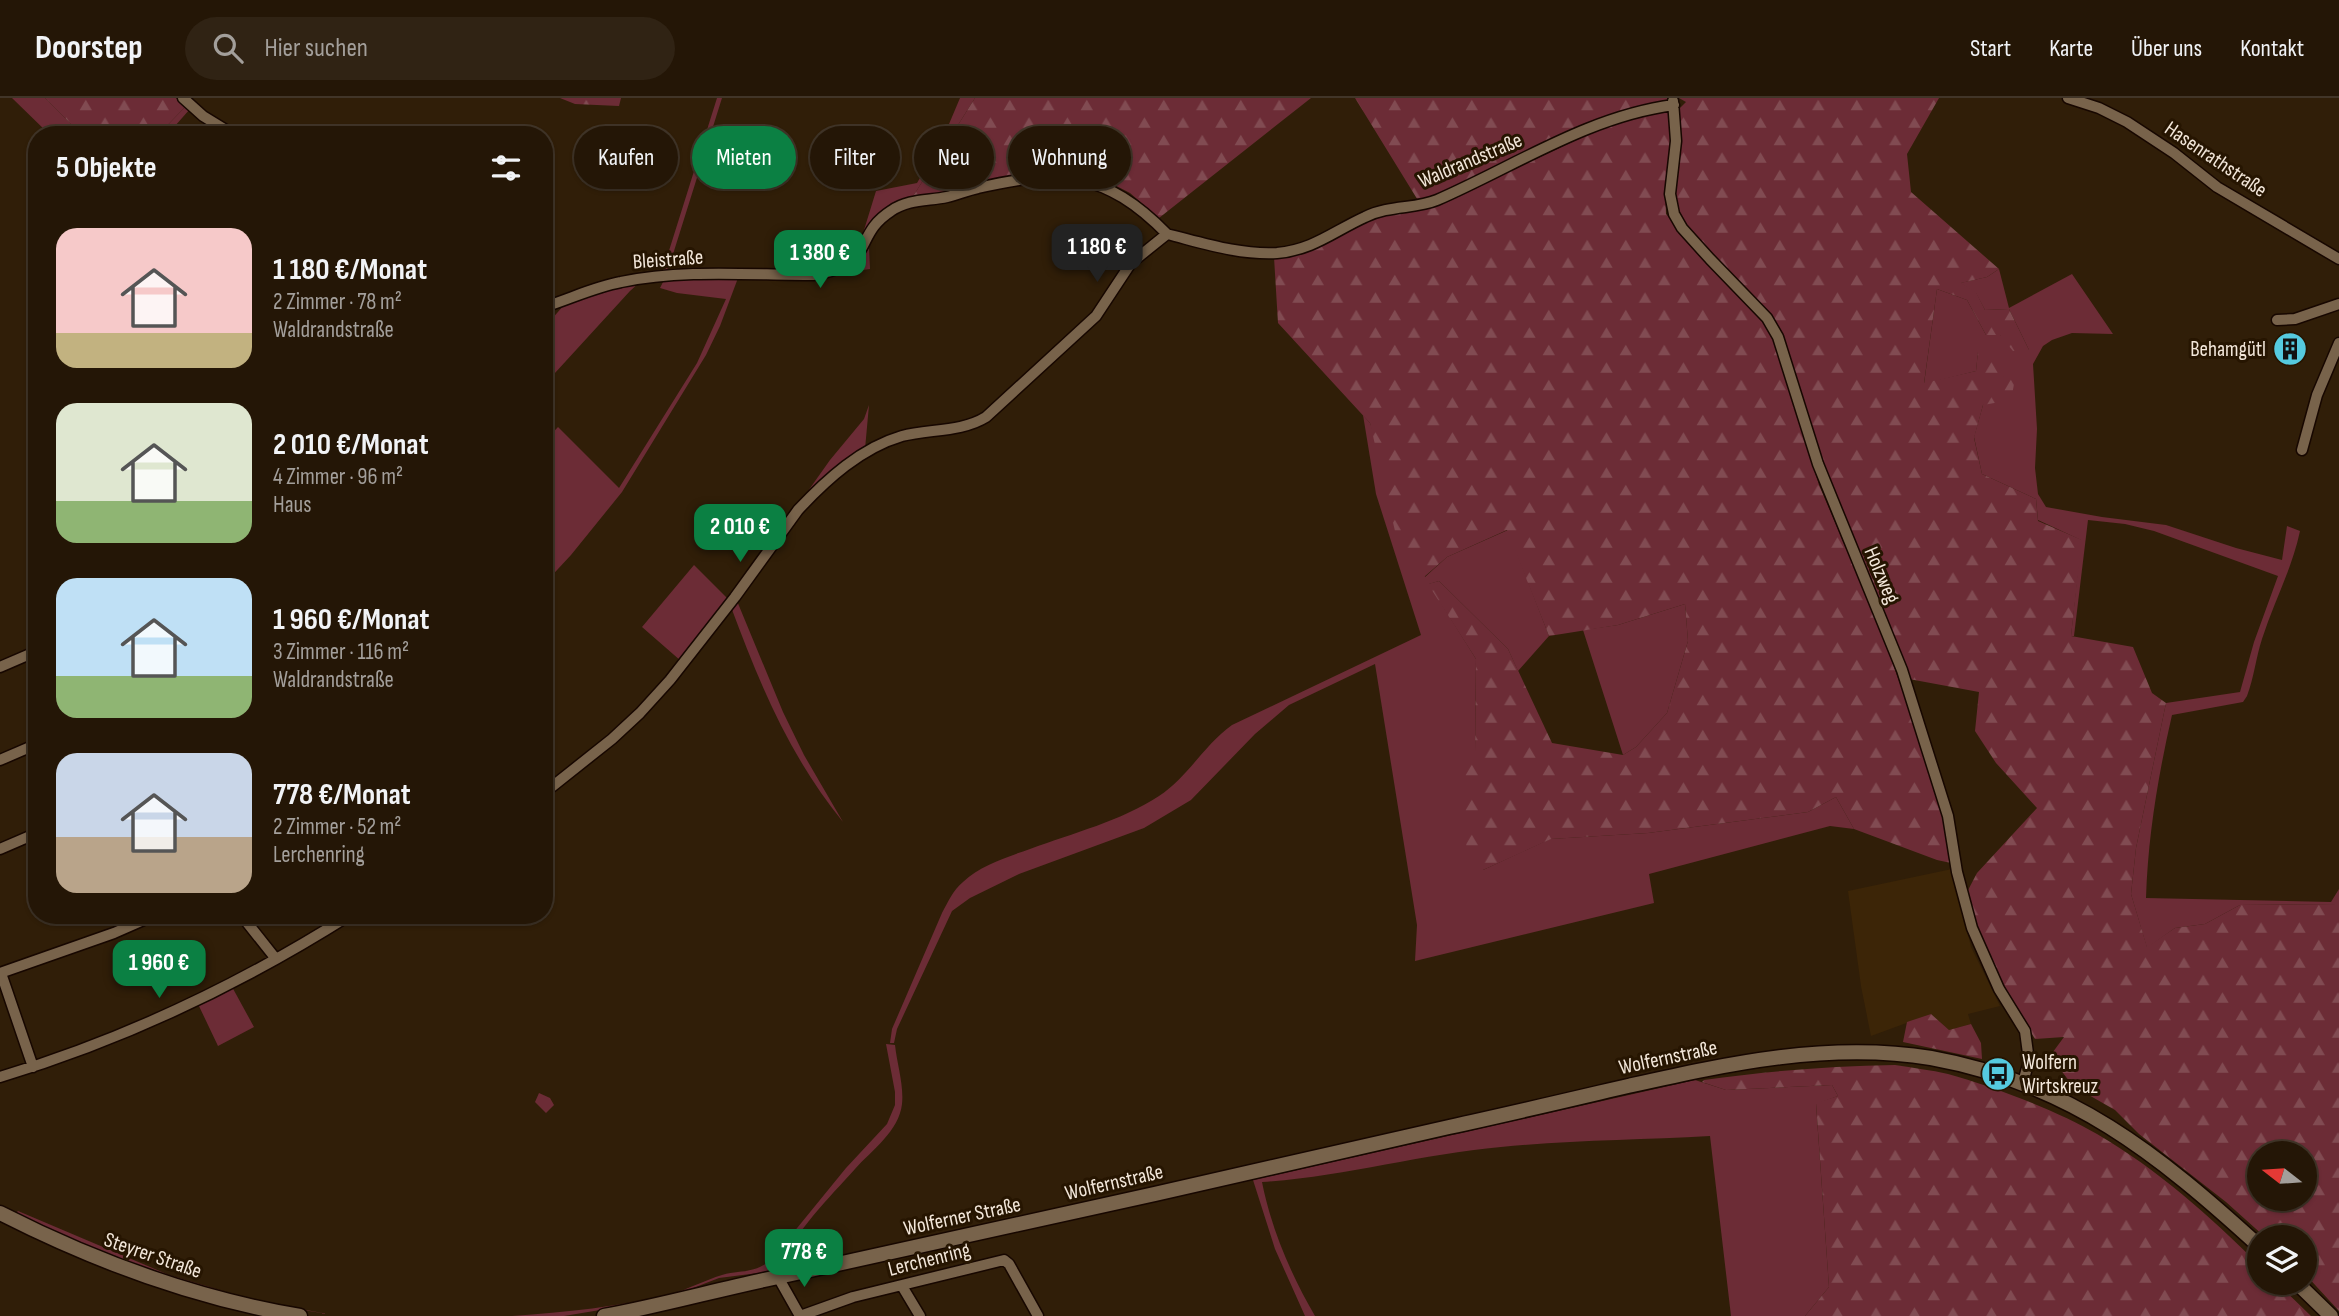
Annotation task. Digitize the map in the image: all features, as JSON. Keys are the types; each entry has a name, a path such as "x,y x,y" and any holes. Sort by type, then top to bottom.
{"main road":[{"name":"Wolfernstraße","path":"1042,1220 1657,1080 1785,1056 1830,1052 1897,1054 1956,1063 2023,1082 2065,1101 2143,1148 2195,1188 2247,1235"},
{"name":"Steyrer Straße","path":"0,1213 64,1245 138,1274 218,1299 300,1316"},
{"name":"Wolferner Straße","path":"604,1316 1042,1220"},
{"path":"2309,1295 2331,1316"}],"street":[{"path":"183,98 219,126"},
{"name":"Hasenrathstraße","path":"2068,98 2099,108 2127,122 2174,153 2217,187 2339,259"},
{"name":"Waldrandstraße","path":"1167,234 1236,251 1257,253 1298,249 1317,244 1364,217 1382,210 1438,200 1617,117 1673,102"},
{"name":"Holzweg","path":"1673,102 1676,141 1670,194 1674,214 1701,248 1767,318 1778,337 1822,475 1902,670 1948,816 1957,872 1972,928 1999,989 2025,1031 2029,1061 2023,1082"},
{"name":"Bleistraße","path":"553,304 617,282 639,278 678,274 826,273 853,261 879,221 898,206 994,185 1055,176 1101,185 1120,194 1147,214 1167,234"},
{"path":"553,786 612,739 670,680 798,510 819,488 870,450 901,437 971,425 986,417 1096,316 1131,263 1167,234"},
{"path":"2277,320 2295,319 2339,304"},
{"path":"2302,450 2314,404 2339,343"},
{"path":"0,667 28,655"},
{"path":"0,761 28,748"},
{"path":"0,849 28,837"},
{"path":"33,1067 0,973 134,924"},
{"path":"248,924 276,959"},
{"path":"0,1077 139,1028 276,959 336,924"},
{"name":"Lerchenring","path":"778,1277 800,1316 853,1297 1004,1260 1009,1264 1038,1316"},
{"path":"902,1286 920,1316"}],"shaded area":[{"path":"1952,869 1971,947 2000,1006 1968,1014 1971,1024 1949,1030 1931,1014 1871,1036 1848,891"}],"green space":[{"path":"12,98 45,98 73,126 41,126"},
{"path":"45,98 176,98 185,107 167,126 73,126"},
{"path":"560,98 621,98 619,106 575,104"},
{"path":"717,98 722,98 713,126 708,126"},
{"path":"960,98 975,98 957,126 948,126"},
{"path":"975,98 1311,98 1159,218 1122,189 1131,189 1131,126 1008,126 1008,180 994,183 994,126 957,126"},
{"path":"1355,98 1668,98 1666,103 1627,109 1587,125 1419,202"},
{"path":"1679,98 1939,98 1907,154 1911,192 1999,269 1987,277 1961,283 1976,292 1985,310 2009,309 2029,350 2013,351 2000,335 1986,335 1967,300 1937,289 1924,383 1976,371 1978,351 2003,364 2004,377 2015,379 2011,400 1983,405 1974,438 1982,474 2036,499 2038,521 2082,540 2071,636 2133,647 2152,693 2166,703 2136,848 2131,894 2147,947 2175,928 2205,924 2240,905 2339,904 2339,1311 2317,1287 2317,1225 2252,1225 2139,1134 2115,1110 2073,1086 2050,1056 2064,1037 2035,1039 2004,986 1987,951 1966,894 1977,873 2037,808 1996,763 1975,731 1979,692 1909,679 1852,542 1767,312 1677,213 1675,200 1678,110 1686,102"},
{"path":"185,107 190,109 175,126 167,126"},
{"path":"1666,111 1671,115 1672,140 1665,185 1666,214 1701,255 1766,321 1819,485 1880,628 1918,734 1948,835 1951,863 1854,829 1836,797 1808,812 1648,833 1551,839 1483,870 1473,870 1467,856 1461,769 1475,752 1476,659 1428,584 1439,581 1508,649 1552,743 1623,755 1636,747 1667,713 1688,641 1685,604 1618,625 1549,636 1507,530 1447,557 1424,577 1395,531 1370,423 1278,323 1274,257 1366,219 1504,174 1619,120"},
{"path":"692,178 693,189 669,267 672,272 662,273"},
{"path":"914,184 914,189 918,189 912,198 907,199 850,257 860,243 876,191 900,189 900,186"},
{"path":"918,189 961,189 912,198"},
{"path":"871,238 870,269 835,274"},
{"path":"1999,269 2009,308 2072,274 2113,334 2072,333 2052,340 2043,346 2033,364 2037,429 2035,468 2038,494 2046,507 2166,525 2282,560 2287,526 2300,531 2243,702 2172,715 2154,806 2146,898 2331,902 2339,889 2339,904 2240,905 2205,924 2175,928 2147,948 2131,894 2136,848 2166,703 2240,692 2254,642 2278,576 2154,531 2125,524 2088,520 2074,636 2071,636 2081,540 2038,520 2036,499 1982,474 1974,437 1983,405 2004,377 1978,352 1976,371 1924,384 1937,289 1967,300 1986,335 2000,335 2029,350 2009,309 1985,310 1976,293 1960,283 1987,277"},
{"path":"665,278 738,278 706,355 622,492 553,574 553,432 558,427 619,488 697,363 726,299 677,293 660,288"},
{"path":"640,282 553,375 553,318 564,305 609,288"},
{"path":"869,405 865,449 796,508 830,460 864,419"},
{"path":"1363,415 1370,423 1425,577 1447,557 1508,530 1549,636 1518,671 1508,649 1439,581 1429,584 1476,659 1475,753 1483,870 1550,839 1648,833 1808,812 1836,797 1854,829 1830,826 1649,874 1654,903 1415,961 1417,925 1375,664 1289,705 1255,734 1191,800 1144,828 1019,874 970,898 952,911 897,1029 894,1043 890,1043 892,1029 942,913 956,889 970,876 1003,858 1096,826 1144,805 1169,788 1232,725 1421,635 1376,494"},
{"path":"694,565 728,599 681,661 642,627"},
{"path":"737,601 783,712 804,755 843,822 807,772 778,719 731,607"},
{"path":"1685,604 1688,641 1667,713 1636,747 1623,755 1583,630 1618,625"},
{"path":"231,985 254,1027 218,1046 198,1004"},
{"path":"1931,1014 1949,1030 1971,1024 1981,1043 1982,1059 1903,1042 1907,1022"},
{"path":"886,1044 895,1045 901,1082 902,1104 896,1123 884,1140 814,1215 795,1240 780,1267 766,1272 719,1278 688,1290 630,1305 564,1316 512,1316 652,1299 722,1275 752,1270 771,1260 846,1168 887,1124 895,1105 895,1092"},
{"path":"1895,1065 1948,1074 2024,1100 2081,1125 2141,1162 2182,1194 2247,1254 2247,1295 2289,1295 2311,1316 1805,1316 1829,1287 1816,1103 1838,1096 1832,1085 1726,1090 1702,1082 1847,1066"},
{"path":"1695,1080 1726,1090 1832,1085 1838,1096 1816,1104 1829,1287 1805,1316 1731,1316 1710,1136 1579,1141 1471,1150 1322,1175 1262,1182 1283,1251 1315,1316 1305,1316 1275,1249 1253,1180"},
{"path":"539,1093 550,1098 554,1105 546,1113 535,1102"},
{"path":"18,1211 169,1275 253,1300 174,1279 114,1258 41,1227 16,1213"}],"place":[{"name":"Behamgütl","path":"2290,349"},
{"name":"Wolfern Wirtskreuz","path":"1998,1074"}]}
